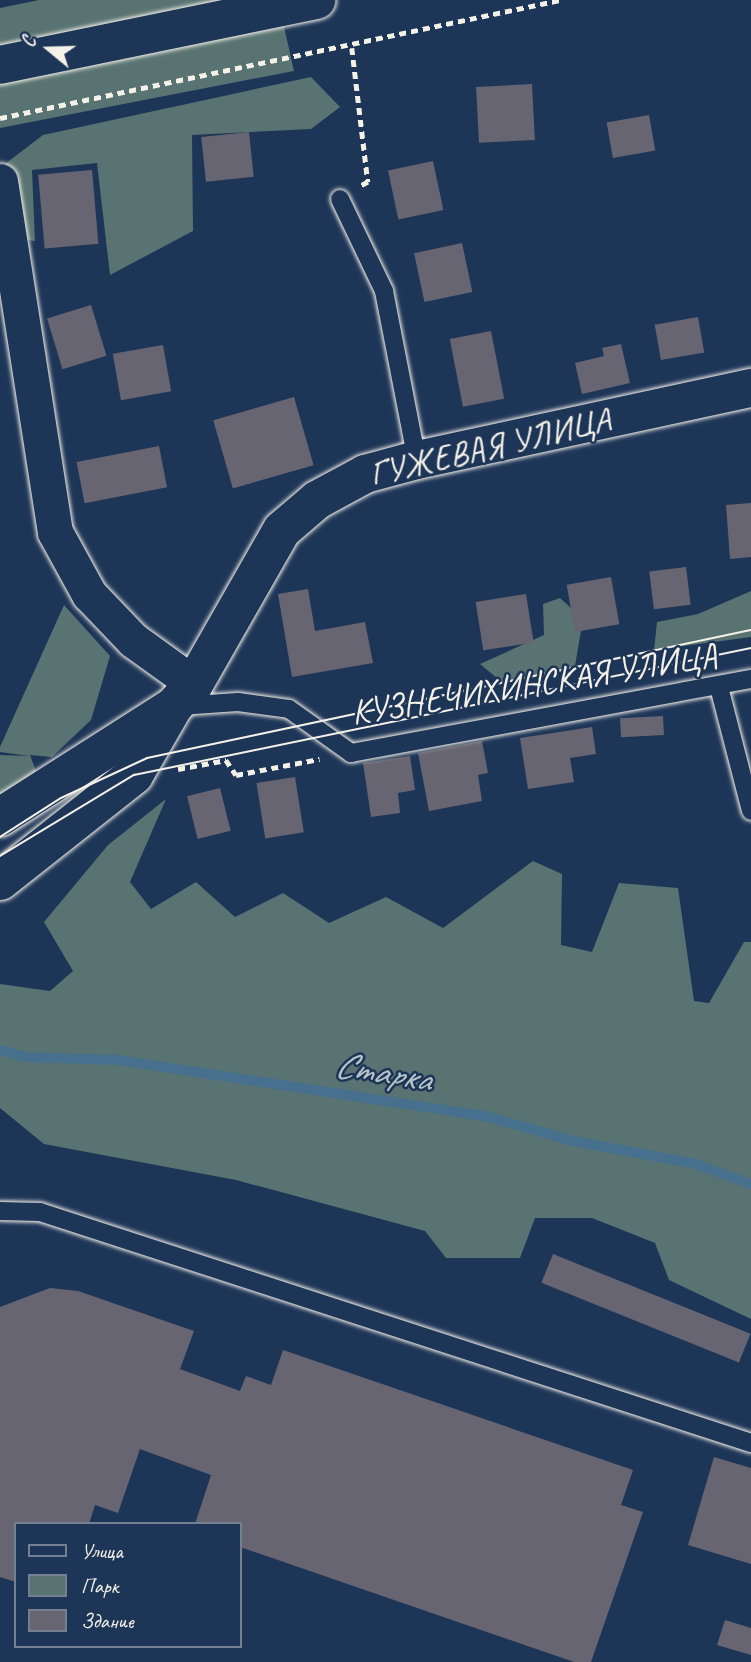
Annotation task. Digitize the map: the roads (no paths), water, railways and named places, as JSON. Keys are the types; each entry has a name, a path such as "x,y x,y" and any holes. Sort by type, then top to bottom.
{"street":[{"path":"0,65 298,4"},
{"path":"0,181 55,532 89,594 184,695 0,817"},
{"name":"ГУЖЕВАЯ УЛИЦА","path":"0,881 134,775 282,530 317,500 365,474 416,460 751,388"}],"lane":[{"path":"340,199 384,291 416,460"},
{"name":"КУЗНЕЧИХИНСКАЯ УЛИЦА","path":"184,695 289,709 351,752 588,711 654,693 719,687 751,679"},
{"path":"719,687 751,811"},
{"path":"0,1211 40,1212 751,1443"}],"waterway":[{"name":"Старка","path":"0,1050 24,1057 118,1060 489,1117 573,1141 692,1163 751,1184"}],"tram line":[{"path":"0,837 61,798 147,758 751,630"},
{"path":"0,856 134,775 751,648"}]}
